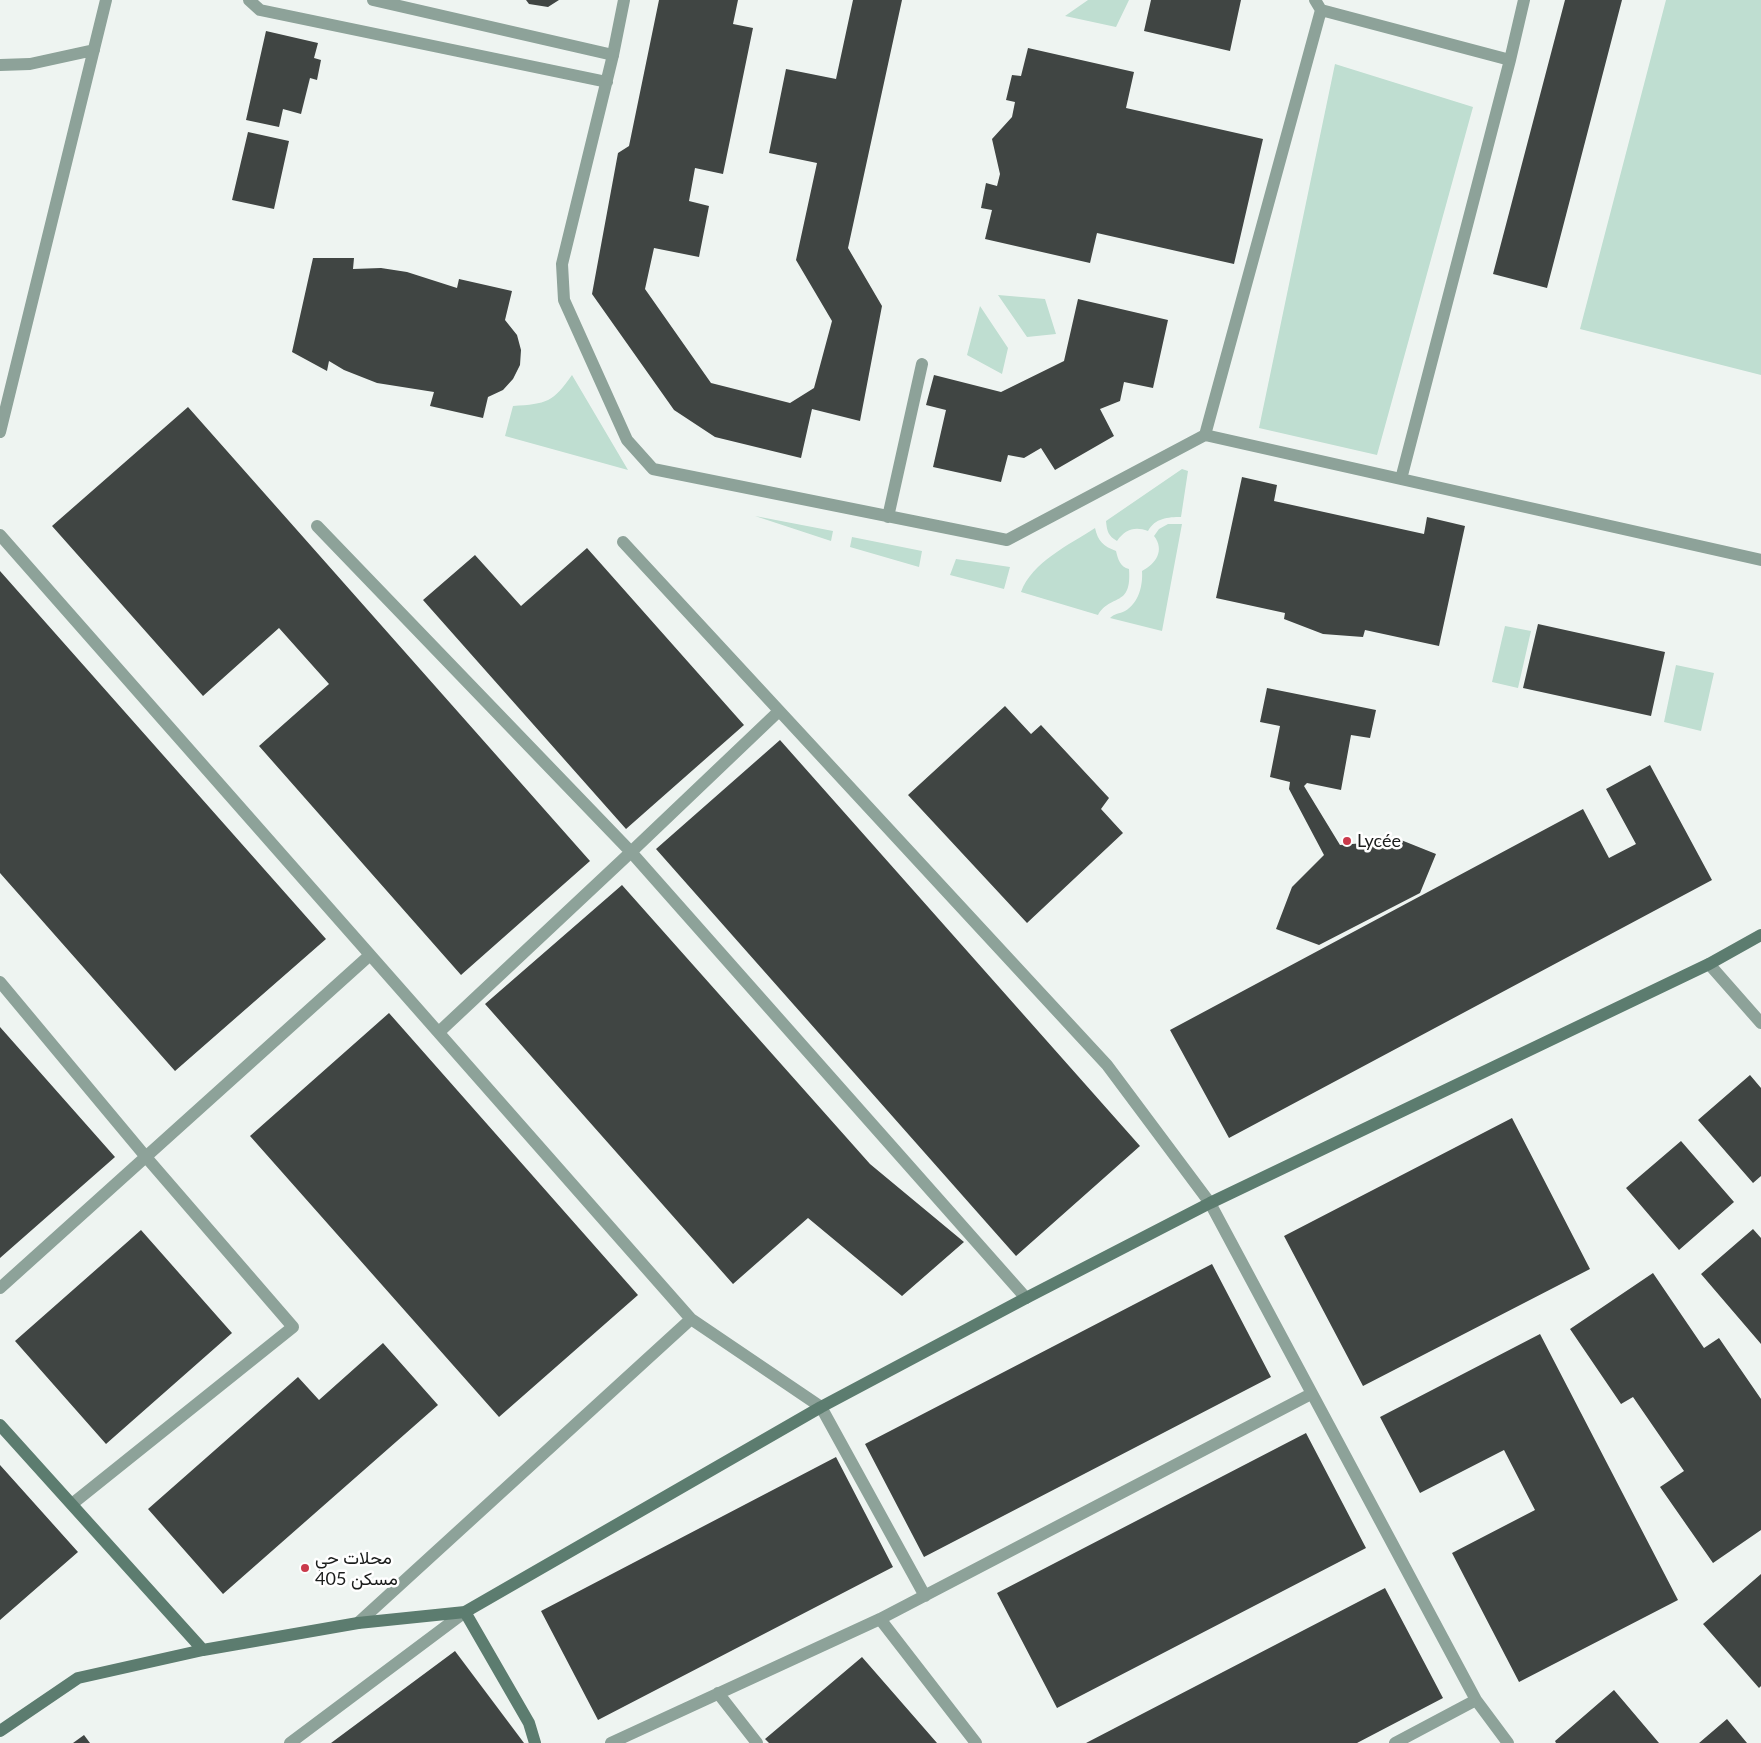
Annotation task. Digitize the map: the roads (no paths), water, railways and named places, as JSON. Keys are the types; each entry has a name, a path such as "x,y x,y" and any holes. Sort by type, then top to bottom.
{"main road":[{"path":"0,1731 78,1678 204,1650 358,1623 465,1612 821,1407 1026,1298 1210,1203 1709,964 1761,935"},
{"path":"0,1425 204,1650"},
{"path":"465,1612 529,1723 535,1743"}],"street":[{"path":"0,432 106,0"},
{"path":"249,0 260,10 607,82"},
{"path":"373,0 613,55"},
{"path":"624,0 607,82 562,264 564,300 626,440 653,469 1007,540 1205,435 1761,560"},
{"path":"1401,480 1524,0"},
{"path":"1205,435 1318,5 1510,60"},
{"path":"0,65 30,64 94,50"},
{"path":"888,517 922,364"},
{"path":"317,526 632,852 1026,1298"},
{"path":"0,535 692,1319 821,1407 925,1596"},
{"path":"623,542 1107,1065 1210,1203 1476,1700 1508,1743"},
{"path":"439,1032 632,852 779,711"},
{"path":"0,1288 370,955"},
{"path":"1709,964 1761,1024"},
{"path":"0,982 146,1157 293,1327 72,1504"},
{"path":"358,1623 692,1319"},
{"path":"611,1743 880,1619 1311,1394"},
{"path":"290,1743 465,1612"},
{"path":"880,1619 976,1743"},
{"path":"718,1693 758,1743"},
{"path":"1395,1743 1476,1700"}],"place":[{"name":"Lycée","path":"1347,841"},
{"name":"محلات حي 405 مسكن","path":"305,1568"}]}
